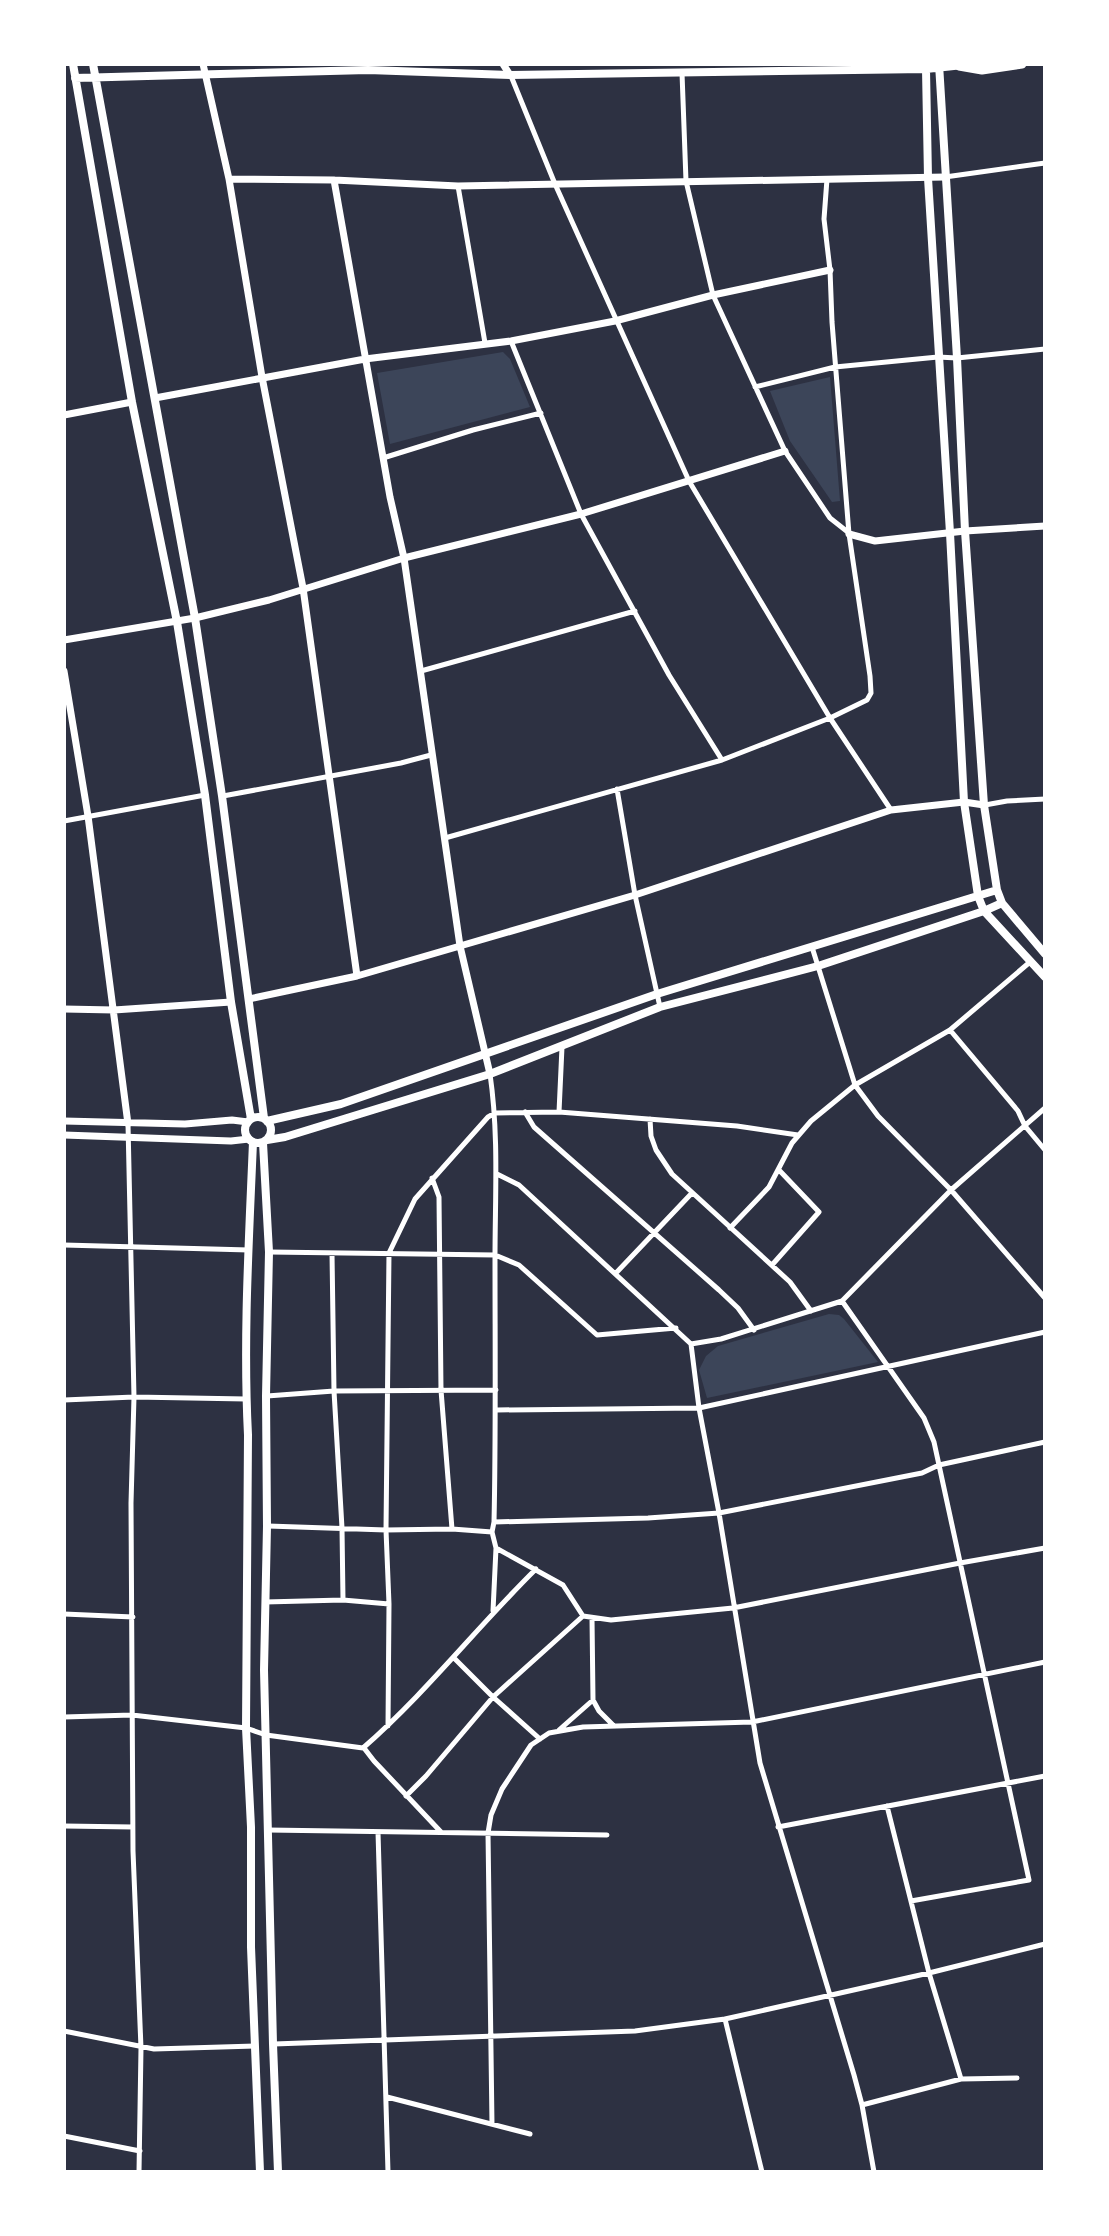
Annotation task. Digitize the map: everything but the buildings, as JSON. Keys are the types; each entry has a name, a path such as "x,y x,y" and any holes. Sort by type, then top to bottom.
{"highway":[{"path":"964,65 982,70 1022,64"}],"main road":[{"path":"73,64 132,402 177,622 205,795 231,1002 250,1120 245,1133 251,1141 246,1399 246,1728 260,2172"},
{"path":"93,64 195,618 265,1119 272,1130 265,1141 269,1252 264,1603 278,2172"},
{"path":"75,78 368,70 510,75 964,65"},
{"path":"926,66 928,178 964,802 978,896 984,911 1045,977"},
{"path":"939,66 984,805 997,890 1002,903 1045,954"},
{"path":"250,1120 341,1104 657,994 997,890"},
{"path":"251,1141 285,1137 490,1074 660,1007 818,966 1002,903"}],"street":[{"path":"203,64 229,179 262,377 303,588 357,976"},
{"path":"503,64 615,321 689,481 830,718 891,810"},
{"path":"682,71 686,181 713,295 785,451 830,518 849,534 875,541 1045,526"},
{"path":"64,80 75,78"},
{"path":"229,179 458,186 928,178 1045,163"},
{"path":"445,838 722,760 830,718 867,700 871,693 849,534 835,367 824,219 827,178"},
{"path":"334,180 382,458 404,558 460,946 486,1053 495,1113 497,1410 492,1532 496,1548 493,1611"},
{"path":"458,186 485,343"},
{"path":"155,398 365,359 511,341 615,321 713,295 830,270"},
{"path":"511,341 581,514 669,675 722,760"},
{"path":"755,387 835,367 1045,349"},
{"path":"64,415 132,402"},
{"path":"382,458 541,413"},
{"path":"64,640 177,622 269,600 404,558 581,514 785,451"},
{"path":"421,671 635,611"},
{"path":"64,671 88,816 129,1138 134,1397 131,1503 133,1827 141,2048 139,2172"},
{"path":"222,796 431,755"},
{"path":"617,789 635,895 660,1007"},
{"path":"64,821 205,795"},
{"path":"249,999 357,976 635,895 891,810 964,802 984,805 1045,799"},
{"path":"811,946 855,1085 878,1116 951,1190 1045,1298"},
{"path":"730,1228 769,1187 798,1135 855,1085 950,1030 1030,962"},
{"path":"64,1009 114,1010 231,1002"},
{"path":"950,1030 1018,1111 1025,1126 1045,1150"},
{"path":"559,1112 562,1046"},
{"path":"691,1344 754,1330 842,1301 951,1190 1045,1108"},
{"path":"525,1112 534,1127 738,1308 754,1330"},
{"path":"388,1726 386,1530 389,1253 408,1210 432,1178 495,1113 559,1112 737,1126 798,1135"},
{"path":"650,1119 651,1136 662,1162 691,1194 797,1289 811,1311"},
{"path":"64,1121 128,1124 250,1120"},
{"path":"64,1135 251,1141"},
{"path":"772,1265 819,1212 779,1170"},
{"path":"497,1174 519,1185 691,1344 699,1408 760,1763 862,2105 874,2172"},
{"path":"432,1178 439,1197 441,1390 452,1529"},
{"path":"616,1273 691,1194"},
{"path":"64,1245 249,1250"},
{"path":"269,1252 495,1255 519,1265 597,1335 676,1328"},
{"path":"332,1253 343,1600"},
{"path":"842,1301 924,1418 934,1442 1029,1880 911,1901"},
{"path":"497,1410 699,1408 1045,1332"},
{"path":"64,1400 134,1397 246,1399 334,1391 496,1390"},
{"path":"494,1522 719,1513 922,1473 939,1465 1045,1442"},
{"path":"267,1526 492,1532"},
{"path":"496,1548 563,1585 583,1616 611,1620 733,1608 1045,1548"},
{"path":"363,1748 454,1658 493,1611 536,1569"},
{"path":"264,1603 343,1600 389,1604"},
{"path":"64,1614 133,1617"},
{"path":"406,1796 493,1697 583,1616"},
{"path":"592,1618 593,1700 614,1726"},
{"path":"454,1658 540,1739"},
{"path":"492,2124 488,1833 491,1815 502,1789 531,1745 558,1731 752,1722 1045,1662"},
{"path":"558,1731 593,1700"},
{"path":"64,1717 132,1715 246,1728 266,1735 363,1748 441,1832"},
{"path":"778,1827 1045,1776"},
{"path":"887,1806 929,1973 961,2079"},
{"path":"64,1826 133,1827"},
{"path":"268,1830 607,1835"},
{"path":"378,1832 388,2172"},
{"path":"273,2044 635,2031 725,2019 1045,1944"},
{"path":"725,2019 762,2172"},
{"path":"64,2031 141,2048 255,2046"},
{"path":"862,2105 961,2079 1017,2078"},
{"path":"387,2097 530,2134"},
{"path":"64,2136 140,2151"}],"shaded area":[{"path":"503,352 510,359 530,407 390,444 377,373"},
{"path":"830,377 840,501 832,502 790,441 770,391"},
{"path":"829,1314 844,1319 878,1362 707,1398 699,1370 706,1356 718,1346"}]}
